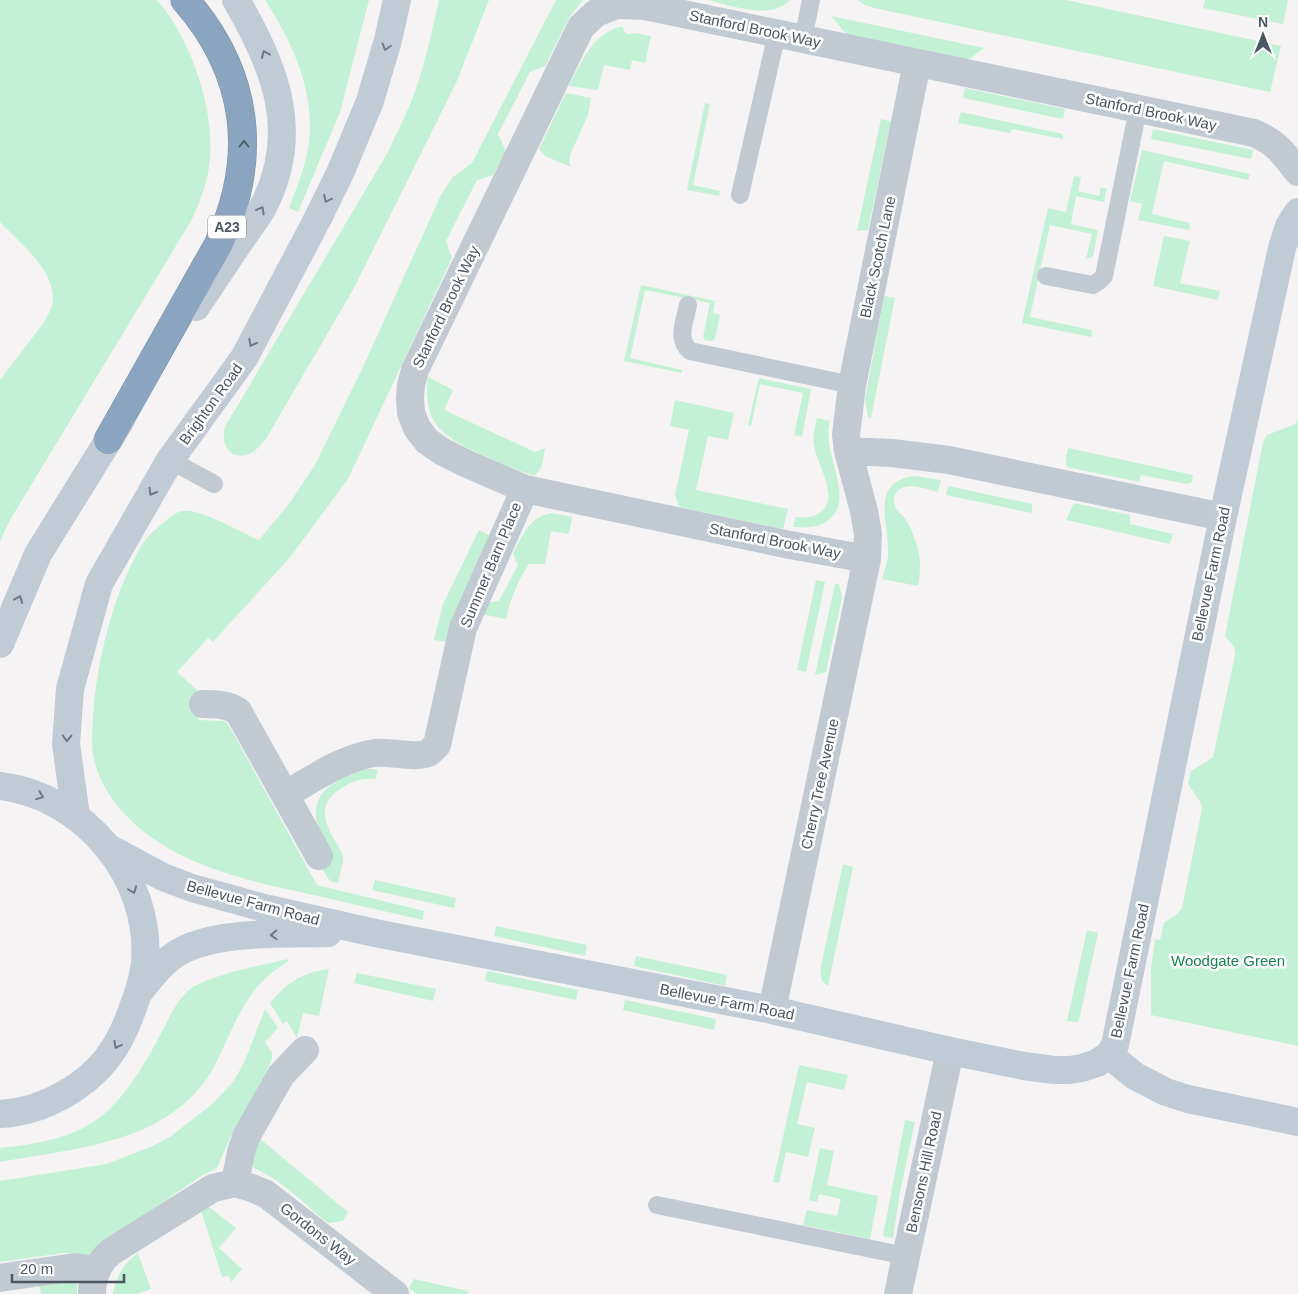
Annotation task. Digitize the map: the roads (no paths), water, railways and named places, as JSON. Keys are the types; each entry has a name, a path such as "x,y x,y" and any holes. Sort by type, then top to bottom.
{"highway":[{"name":"A23","path":"108,440 218,245 231,216 242,173 243,131 233,84 214,41 185,0"}],"street":[{"path":"0,644 38,554 108,440 258,216 276,174 283,137 279,97 263,50 236,0"},
{"name":"Brighton Road","path":"76,816 66,744 70,689 100,584 170,460 244,358 341,171 370,101 388,40 397,0"},
{"name":"Stanford Brook Way","path":"867,559 775,542 524,488 443,452 427,441 417,428 410,398 415,370 581,27 596,12 617,5 645,6 1254,133 1276,145 1298,172"},
{"name":"Black Scotch Lane","path":"848,451 847,427 852,385 917,63"},
{"name":"Bellevue Farm Road","path":"109,848 163,877 192,888 264,908 375,933 772,1010 950,1051 1054,1070 1082,1068 1097,1063 1109,1055 1115,1045 1118,1033 1223,517 1282,248 1289,226 1298,212"},
{"path":"867,559 868,534 866,518 848,451 892,453 949,460 1223,517"},
{"name":"Summer Barn Place","path":"285,795 354,758 376,753 417,754 429,752 437,745 463,628 524,488"},
{"name":"Cherry Tree Avenue","path":"772,1010 867,559"},
{"path":"203,704 229,706 238,711 319,856"},
{"path":"0,786 26,791 44,798 76,816 109,848 121,865 134,891 143,926 145,961 139,992 126,1028 109,1058 88,1079 56,1099 38,1106 0,1114"},
{"name":"Bellevue Farm Road","path":"139,992 157,970 180,951 209,941 258,935 375,933"},
{"path":"235,1184 240,1152 247,1135 282,1075 305,1050"},
{"name":"Bensons Hill Road","path":"898,1294 950,1051"},
{"path":"1109,1055 1135,1076 1166,1092 1188,1099 1298,1122"},
{"name":"Gordons Way","path":"0,1278 75,1267 95,1282 105,1257 120,1245 212,1188 235,1184 266,1194 395,1294"}],"lane":[{"path":"803,39 811,0"},
{"path":"740,195 777,33"},
{"path":"1046,276 1093,285 1104,276 1138,110"},
{"path":"688,305 682,340 684,346 690,351 852,385"},
{"path":"170,460 214,484"},
{"path":"657,1205 906,1256"}],"park label":[{"name":"Woodgate Green","path":"1228,961"}]}
